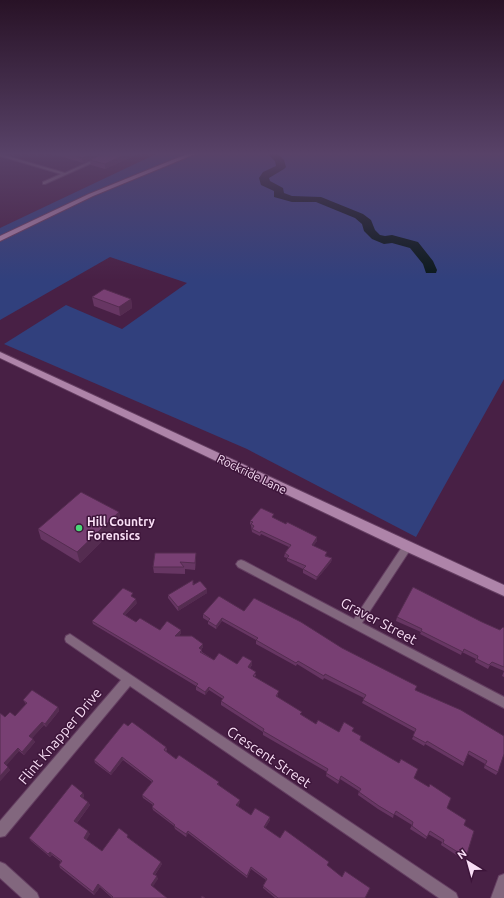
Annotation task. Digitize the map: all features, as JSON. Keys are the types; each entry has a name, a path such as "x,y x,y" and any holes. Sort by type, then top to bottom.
{"street":[{"path":"0,239 89,196"},
{"name":"Rockride Lane","path":"0,355 407,547 504,591"},
{"path":"356,624 407,547"},
{"name":"Graver Street","path":"241,564 504,703"},
{"name":"Crescent Street","path":"70,639 128,680 451,898"},
{"name":"Flint Knapper Drive","path":"0,831 128,680"},
{"path":"0,869 32,898"},
{"path":"498,898 504,881"}],"shaded area":[{"path":"68,196 504,196 504,379 416,537 247,449 4,344 66,305 122,329 187,283 110,257 0,320 0,228"}],"building":[{"path":"104,289 131,299 119,307 92,297"},
{"path":"81,492 119,512 77,552 38,529"},
{"path":"261,508 274,514 272,517 286,524 287,522 317,537 312,545 327,552 325,556 332,558 317,577 303,569 306,566 287,558 289,556 285,553 291,545 261,531 260,533 252,529 254,526 251,524 253,522 250,521"},
{"path":"155,553 196,553 195,563 180,562 184,567 153,567"},
{"path":"193,580 193,585 200,581 207,589 178,607 168,595"},
{"path":"413,587 500,630 503,627 504,667 492,662 489,665 477,659 478,656 464,649 463,652 397,617"},
{"path":"123,588 133,593 131,596 136,599 123,614 136,622 140,618 160,630 167,621 181,630 175,636 192,636 203,644 199,648 202,650 200,652 214,660 219,653 237,664 243,656 252,661 248,667 256,672 253,676 279,691 276,696 302,712 300,714 316,724 318,720 339,732 344,722 354,728 352,731 361,736 360,740 399,763 401,759 418,769 414,778 429,787 430,784 451,798 447,808 466,820 464,825 474,831 466,857 443,843 444,840 430,831 427,837 412,826 413,822 396,811 394,815 379,806 359,792 361,789 341,776 339,781 326,773 328,769 263,731 264,729 221,701 224,697 209,687 205,692 196,686 198,684 92,621"},
{"path":"219,596 244,611 254,598 301,622 342,648 417,686 415,690 461,710 504,736 504,754 498,772 485,765 487,761 469,751 464,763 427,741 426,743 413,736 416,729 363,700 366,695 325,674 324,676 298,661 296,663 256,640 258,638 222,618 216,626 208,621 210,619 203,614"},
{"path":"32,690 58,707 45,724 42,722 29,736 33,739 22,752 18,748 4,763 8,767 0,776 0,713 5,717 10,712 15,716 27,703 23,700"},
{"path":"132,722 166,747 164,750 176,759 179,755 219,782 217,784 240,800 236,805 251,815 255,808 270,817 264,827 280,838 285,830 329,862 327,865 342,877 345,871 370,888 365,898 278,898 263,886 267,879 251,867 247,876 188,831 186,834 174,826 175,825 152,807 154,804 142,795 153,781 122,757 110,773 94,760 124,723 128,726"},
{"path":"72,784 83,793 80,796 88,802 74,821 88,831 84,838 102,851 119,828 128,835 127,837 161,862 153,874 157,876 151,885 167,898 112,898 113,897 98,884 93,892 59,865 62,861 50,852 48,854 29,838"}],"waterway":[{"path":"281,196 292,199 317,199 359,216 367,222 370,231 376,237 384,240 392,239 414,245 429,264 431,270"}],"place":[{"name":"Hill Country Forensics","path":"79,528"}]}
